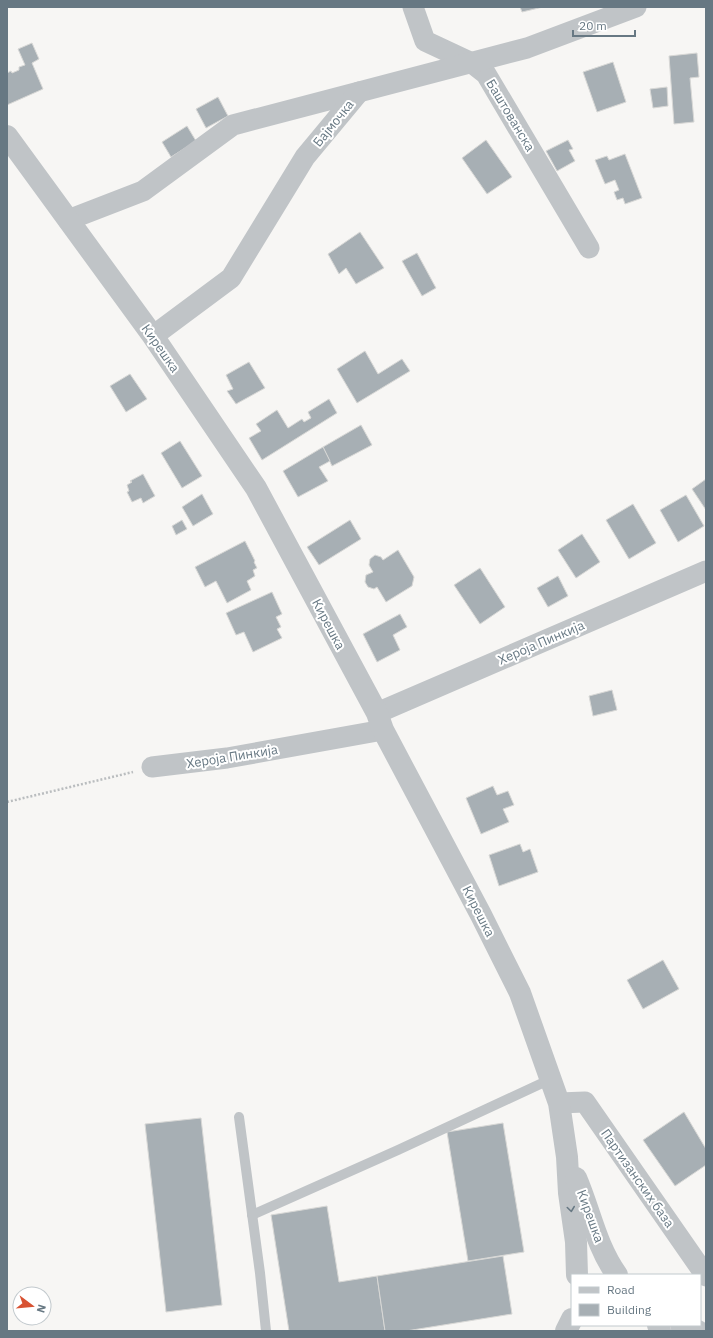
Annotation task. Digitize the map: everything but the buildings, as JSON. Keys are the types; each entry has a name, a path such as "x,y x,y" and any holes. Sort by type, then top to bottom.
{"street":[{"name":"Баштованска","path":"414,7 425,41 472,63 486,74 589,248"},
{"name":"Бајмочка","path":"153,336 232,278 305,157 359,92 527,48 636,7"},
{"path":"68,220 143,191 233,126 359,92"},
{"name":"Кирешка","path":"7,136 153,336 256,488 481,915 516,986 559,1102 567,1156 569,1193 576,1242 577,1274"},
{"name":"Хероја Пинкија","path":"152,767 227,758 380,722 706,571"},
{"name":"Партизанских база","path":"559,1102 585,1102 706,1276"},
{"name":"Кирешка","path":"567,1156 580,1187 600,1244 610,1265 616,1274"},
{"path":"566,1331 571,1321"},
{"path":"684,1326 698,1331"}],"lane":[{"path":"252,1215 398,1150 550,1079"},
{"path":"238,1117 266,1331"}],"path":[{"path":"7,802 152,767"}]}
